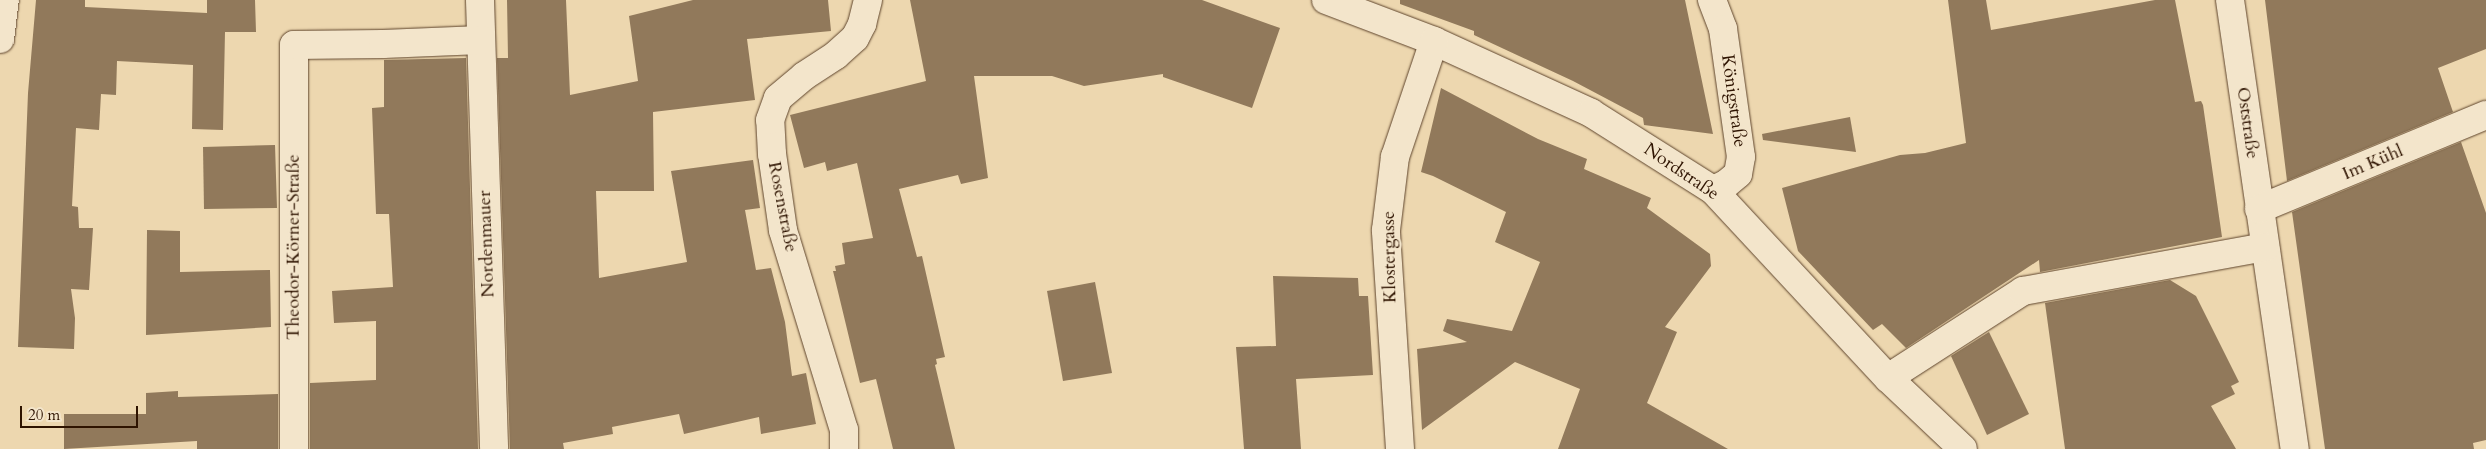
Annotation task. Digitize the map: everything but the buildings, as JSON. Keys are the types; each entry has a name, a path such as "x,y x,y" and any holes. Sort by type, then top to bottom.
{"street":[{"path":"0,39 5,0"},
{"name":"Nordenmauer","path":"480,0 494,449"},
{"name":"Rosenstraße","path":"844,449 844,430 783,230 772,154 770,120 778,98 804,76 836,55 855,38 862,24 868,0"},
{"name":"Nordstraße","path":"1326,0 1434,41 1591,113 1713,190 1888,378 1963,449"},
{"name":"Königstraße","path":"1712,0 1723,29 1741,158 1738,174 1726,184 1713,190"},
{"name":"Oststraße","path":"2230,0 2295,449"},
{"name":"Theodor-Körner-Straße","path":"294,449 294,45 481,40"},
{"name":"Klostergasse","path":"1400,449 1386,230 1395,157 1434,41"},
{"name":"Im Kühl","path":"2259,209 2486,115"},
{"path":"1888,378 2023,291 2265,247"}]}
